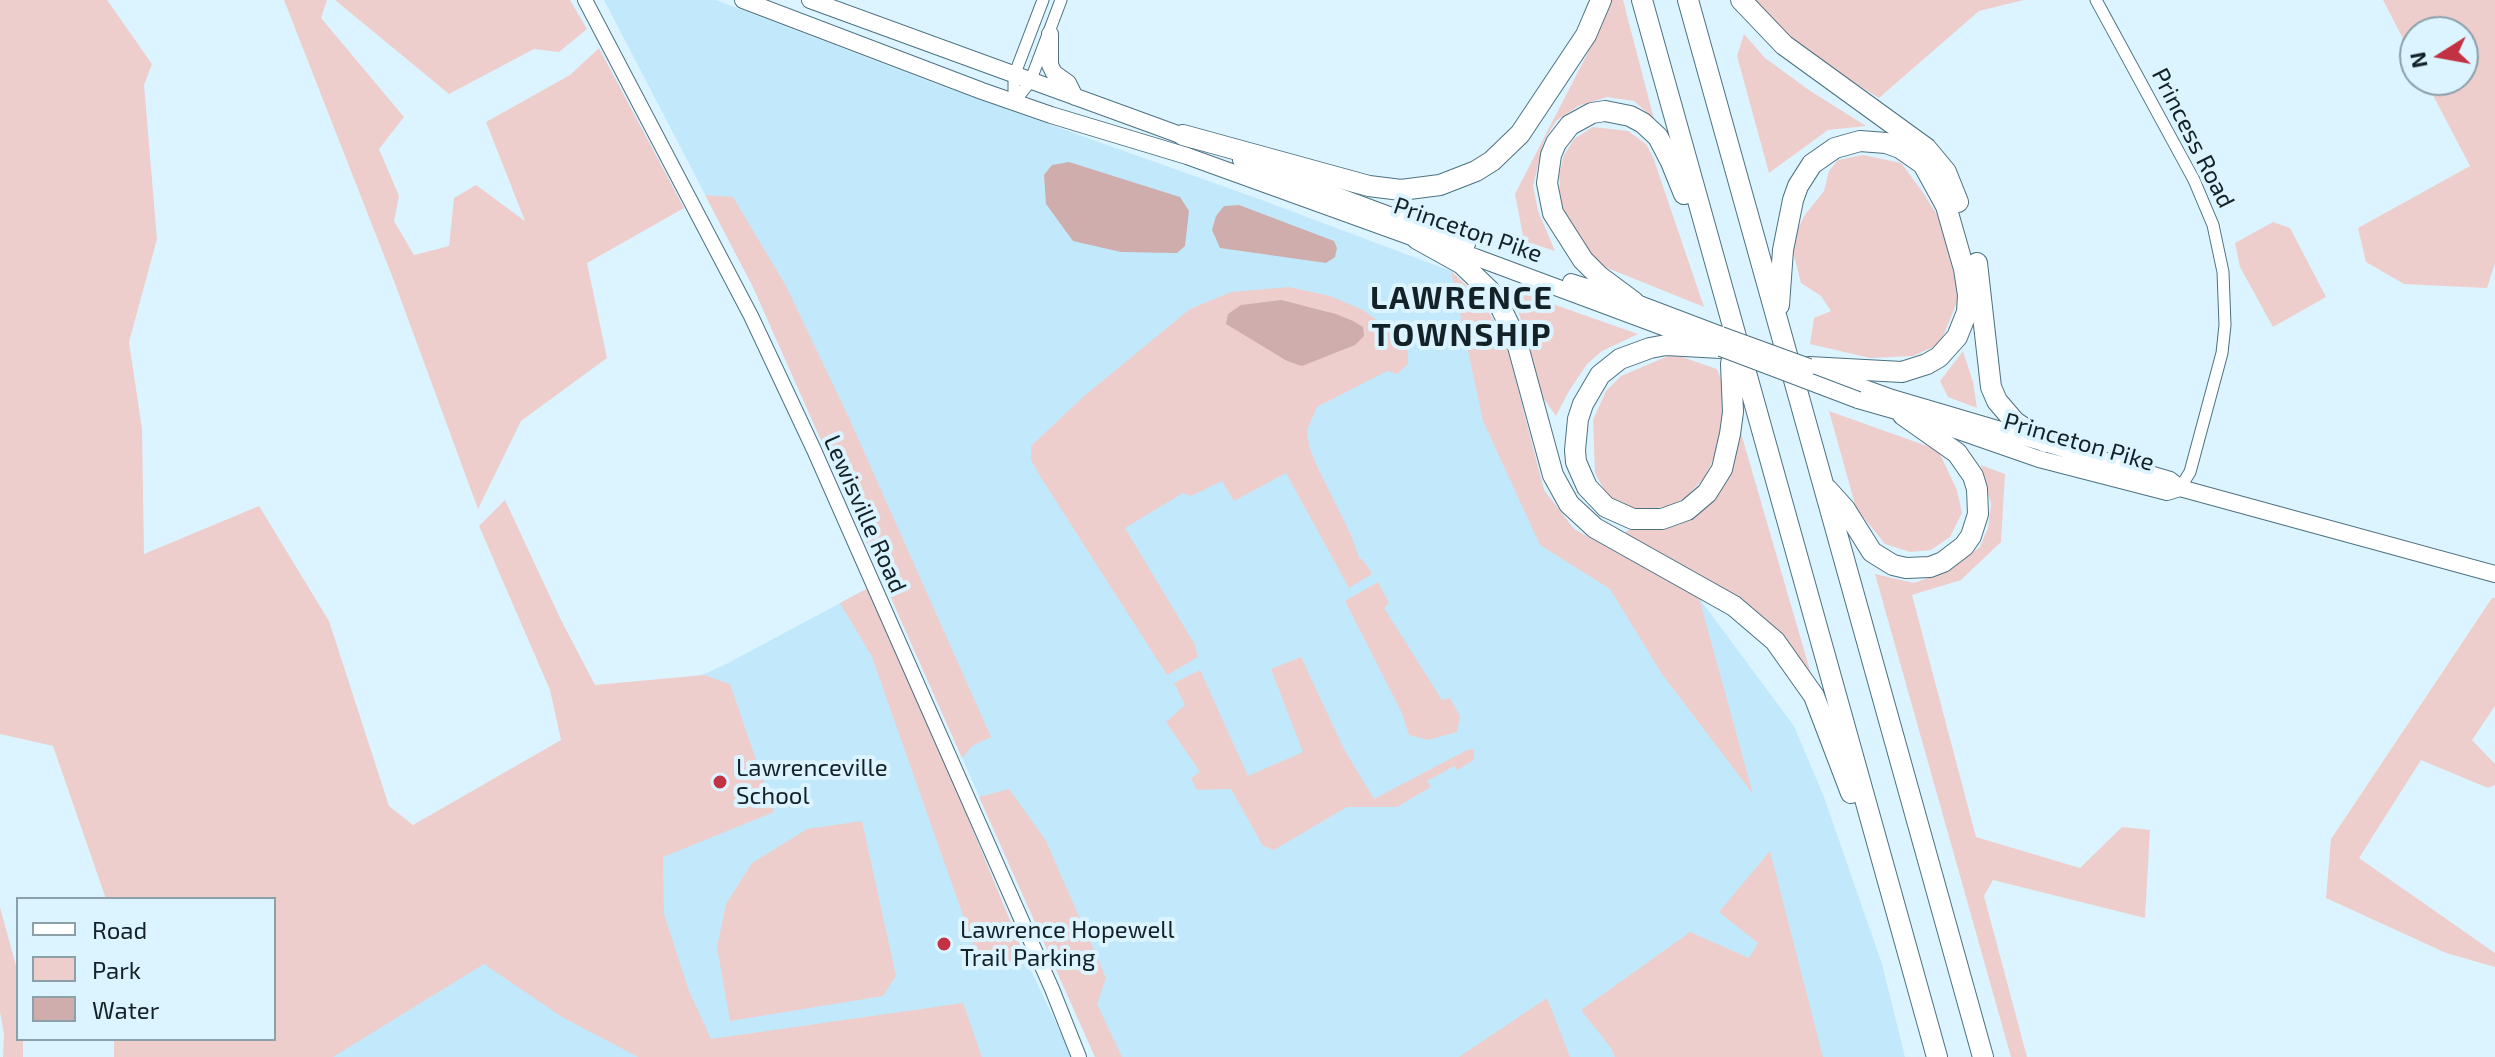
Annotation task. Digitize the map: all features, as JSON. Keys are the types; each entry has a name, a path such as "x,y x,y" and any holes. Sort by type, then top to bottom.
{"highway":[{"path":"1183,135 1380,188 1401,190 1440,185 1476,171 1520,134 1586,35 1601,0"},
{"path":"1642,0 1707,234 1728,342 1733,399 1725,460 1716,481 1698,502 1675,516 1649,520 1633,519 1606,507 1587,487 1576,462 1578,419 1591,388 1607,368 1670,330 1728,342"},
{"path":"1688,0 1983,1057"},
{"path":"1741,0 1784,45 1913,138 1937,159 1946,172 1978,266 1991,387 1997,401 2015,422 2045,442"},
{"path":"1634,302 1583,260 1553,213 1547,183 1548,169 1556,143 1570,125 1581,118 1605,111 1630,116 1643,123 1664,145 1691,218 1707,234"},
{"path":"1777,315 1782,291 1783,250 1793,200 1812,164 1835,148 1860,141 1886,143 1911,154 1927,170 1946,206 1964,269 1967,312 1957,337 1949,348 1927,364 1862,386 1809,367"},
{"path":"1417,239 1462,264 1500,306 1516,339 1553,475 1569,504 1595,528 1734,606 1775,641 1814,696 1854,802 1873,827"},
{"path":"1728,342 1873,827 1937,1057"},
{"path":"1824,486 1845,509 1864,543 1893,565 1918,569 1955,555 1971,536 1978,514 1973,476 1957,453 1903,415"}],"main road":[{"name":"Princeton Pike","path":"743,0 1014,102 1187,156 1475,257 1670,330 1809,367"},
{"name":"Princeton Pike","path":"810,0 1183,135 1217,151 1561,279 1634,302 1670,330"},
{"path":"1050,34 1050,65 1054,73 1068,83 1075,97"},
{"name":"Princeton Pike","path":"1728,342 2029,440 2045,442 2170,480 2180,488 2495,574"},
{"name":"Princeton Pike","path":"1862,386 1903,415 1921,418 2039,459 2167,492 2180,488"}],"street":[{"name":"Lewisville Road","path":"585,0 751,316 814,450 1052,989 1079,1057"},
{"path":"1014,102 1014,76 1043,0"},
{"path":"1014,102 1030,82 1061,0"},
{"name":"Princess Road","path":"2096,0 2199,191 2213,225 2223,272 2225,325 2222,353 2190,472 2180,488"}],"shaded area":[{"path":"604,0 716,0 936,84 1451,271 1482,300 1506,343 1544,490 1574,529 1699,598 1794,726 1824,797 1882,964 1905,1057 1095,1057 753,287"},
{"name":"Lawrenceville School","path":"872,586 1028,964 1072,1057 176,1057 276,1041 276,1037 561,740 728,663"}],"green space":[{"path":"0,0 107,0 152,64 144,85 157,239 129,342 142,429 144,554 259,506 329,621 389,806 413,825 561,740 550,690 479,526 505,500 595,685 704,675 730,684 774,812 663,857 664,914 689,991 711,1039 963,1003 982,1057 638,1057 562,1017 484,964 333,1057 114,1057 114,1041 276,1041 276,897 105,897 53,746 0,734"},
{"path":"284,0 327,0 321,18 404,117 379,149 399,196 394,221 414,255 449,246 454,198 476,185 525,221 486,122 570,75 599,48 684,208 587,263 607,358 521,421 478,509 394,281"},
{"path":"335,0 570,0 587,29 559,52 534,49 449,94"},
{"path":"1611,0 1623,0 1654,119 1634,101 1607,97 1578,106 1556,121 1544,141 1533,186 1538,211 1555,251 1524,241 1515,194 1598,33"},
{"path":"1755,0 2024,0 1979,11 1879,98 1832,69 1788,35"},
{"path":"2383,0 2495,0 2495,263 2487,288 2404,284 2366,262 2358,228 2470,166 2433,96 2479,96 2479,16 2399,16 2399,31"},
{"path":"1744,34 1765,58 1866,126 1828,130 1769,173 1737,56"},
{"path":"1593,127 1628,131 1646,144 1704,307 1600,265 1578,240 1561,207 1559,174 1564,155 1574,139"},
{"path":"1863,155 1901,163 1941,221 1959,297 1940,344 1913,356 1870,358 1810,344 1814,318 1831,311 1821,296 1801,283 1791,244 1804,216 1824,191 1829,171 1838,160"},
{"path":"705,195 733,197 786,286 849,418 991,737 972,746 962,758 753,287"},
{"path":"2273,222 2290,228 2326,297 2273,327 2240,267 2235,243"},
{"path":"1451,271 1482,300 1506,343 1544,490 1574,529 1699,598 1753,794 1662,674 1610,589 1540,545 1483,421"},
{"path":"1289,287 1330,296 1363,310 1402,339 1408,353 1408,364 1397,374 1387,371 1317,407 1307,430 1316,464 1359,557 1372,574 1349,588 1286,473 1234,501 1222,481 1191,496 1183,493 1125,528 1195,645 1198,657 1167,675 1040,476 1031,460 1031,446 1083,397 1190,309 1231,292"},
{"path":"1510,289 1638,334 1602,351 1587,364 1556,416 1539,392 1526,334"},
{"path":"1963,351 1977,408 1948,397 1940,381"},
{"path":"1673,354 1717,369 1727,396 1715,455 1705,477 1687,496 1673,505 1641,511 1624,507 1607,495 1595,473 1593,420 1606,391 1621,376"},
{"path":"1829,411 1938,450 1957,490 1962,513 1950,537 1931,550 1910,552 1885,544 1856,508"},
{"path":"1741,433 1811,674 1761,615 1624,533 1632,528 1655,530 1679,525 1701,512 1717,495 1728,476"},
{"path":"1981,465 2005,474 2001,542 1961,580 1912,595 1976,837 2080,868 2122,827 2150,830 2145,918 1993,880 1984,896 2027,1057 2011,1057 1875,574 1914,583 1947,571 1980,547 1988,528 1991,504"},
{"path":"1378,582 1389,603 1384,608 1442,700 1450,698 1460,716 1457,732 1428,740 1409,735 1402,713 1345,601"},
{"path":"872,586 1028,964 978,958 872,657 840,603"},
{"path":"2492,598 2495,598 2495,706 2472,740 2495,764 2495,785 2488,788 2421,760 2359,858 2495,953 2495,967 2446,953 2326,898 2331,839"},
{"path":"1301,657 1344,749 1374,799 1467,750 1474,749 1474,760 1457,770 1454,766 1427,781 1431,787 1397,807 1347,807 1274,850 1263,846 1231,789 1197,790 1191,778 1200,772 1166,722 1185,705 1174,683 1200,670 1248,776 1303,752 1271,669"},
{"path":"1009,789 1046,841 1106,978 1097,1004 1122,1057 1095,1057 979,797"},
{"path":"862,821 896,976 883,996 730,1021 717,947 726,904 752,863 807,829"},
{"path":"1770,851 1823,1057 1615,1057 1581,1010 1690,932 1749,958 1758,943 1719,912"},
{"path":"0,907 16,966 16,1041 23,1041 23,1057 3,1057 4,1034 0,1012"},
{"path":"1547,998 1570,1057 1459,1057"}],"water":[{"path":"1069,162 1180,197 1189,211 1185,246 1177,253 1121,252 1073,241 1046,204 1044,175 1052,165"},
{"path":"1239,205 1334,241 1337,248 1335,257 1326,263 1220,248 1212,230 1216,216 1224,206"},
{"path":"1281,300 1353,321 1363,327 1364,336 1355,345 1302,366 1287,361 1226,324 1228,314 1241,305"}],"place":[{"name":"Lawrenceville School","path":"720,782"},
{"name":"Lawrence Hopewell Trail Parking","path":"944,944"}],"district":[{"name":"LAWRENCE TOWNSHIP","path":"1462,316"}]}
